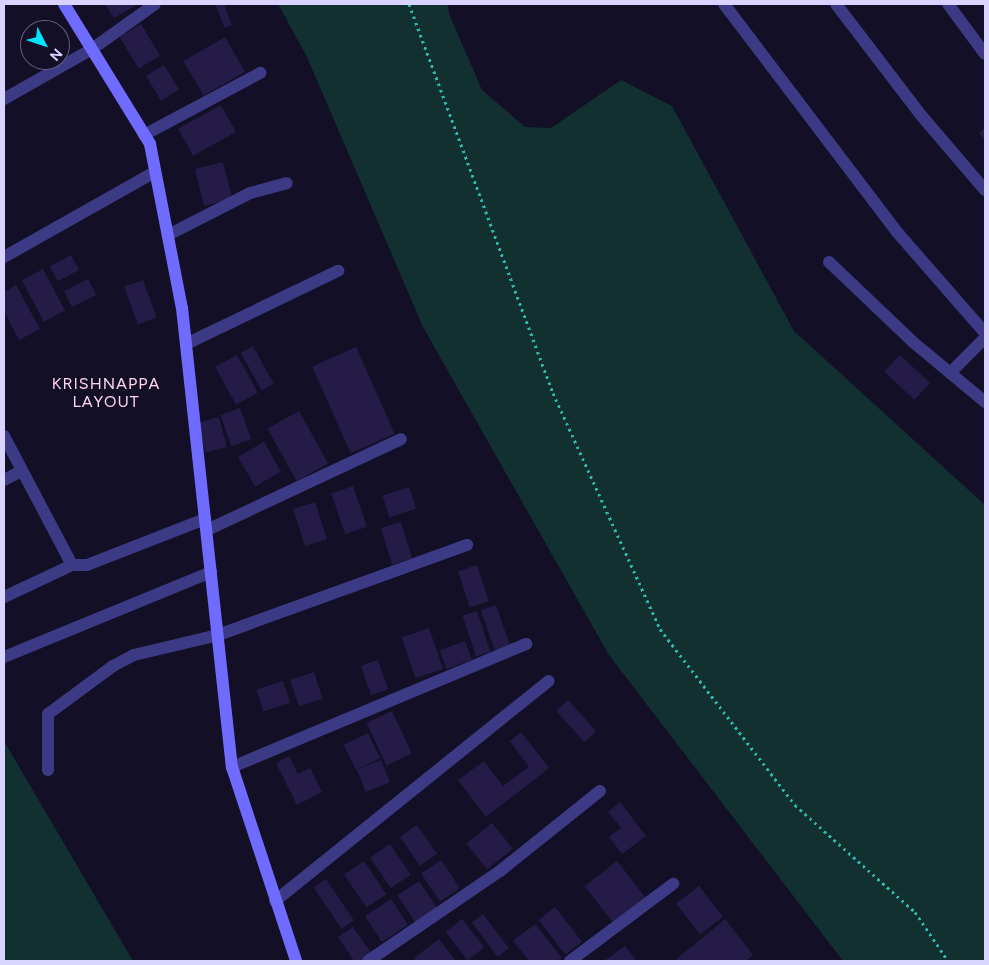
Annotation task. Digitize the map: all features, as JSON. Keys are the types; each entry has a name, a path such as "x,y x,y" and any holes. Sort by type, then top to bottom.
{"street":[{"path":"64,4 150,144 168,235 186,344 232,767 296,961"},
{"path":"4,99 92,49 155,4"},
{"path":"724,4 897,232 985,333"},
{"path":"836,4 920,114 985,190"},
{"path":"948,4 985,54"},
{"path":"144,134 260,72"},
{"path":"4,257 155,172"},
{"path":"168,235 250,193 287,183"},
{"path":"828,262 913,342 985,402"},
{"path":"186,344 338,271"},
{"path":"950,373 985,338"},
{"path":"4,436 72,565"},
{"path":"4,597 72,565 87,565 206,525 401,439"},
{"path":"4,480 22,471"},
{"path":"48,770 47,723 48,714 53,707 134,655 218,635 467,545"},
{"path":"4,658 211,572"},
{"path":"232,767 526,644"},
{"path":"275,901 549,680"},
{"path":"368,961 500,871 600,791"},
{"path":"570,961 673,884"}],"path":[{"path":"409,4 553,393 660,629 795,805 915,912 948,961"}],"green space":[{"path":"278,4 448,4 449,14 482,90 525,127 551,128 621,80 672,106 794,331 985,505 985,961 843,961 609,655 423,327 307,57"},
{"path":"4,741 133,961 4,961"}],"building":[{"path":"105,4 139,4 114,18"},
{"path":"215,4 224,4 232,25 225,28"},
{"path":"141,24 160,56 139,69 120,37"},
{"path":"225,37 245,72 203,96 183,61"},
{"path":"164,65 179,90 161,101 146,76"},
{"path":"221,105 236,132 193,156 178,129"},
{"path":"985,127 985,140 979,133"},
{"path":"223,162 232,199 204,206 195,169"},
{"path":"71,255 79,270 58,281 50,266"},
{"path":"43,269 65,310 44,322 22,280"},
{"path":"88,279 96,295 72,307 64,291"},
{"path":"143,280 157,318 138,324 124,287"},
{"path":"16,285 40,329 19,340 4,311 4,292"},
{"path":"253,346 274,384 262,390 241,353"},
{"path":"356,347 395,434 351,453 312,367"},
{"path":"237,355 258,393 236,405 215,367"},
{"path":"900,355 930,383 914,400 884,372"},
{"path":"240,408 251,439 232,446 220,415"},
{"path":"299,411 328,463 297,481 268,428"},
{"path":"219,417 227,447 206,453 198,423"},
{"path":"264,442 281,471 255,486 238,457"},
{"path":"353,486 367,527 345,534 331,493"},
{"path":"409,487 416,509 389,518 382,496"},
{"path":"315,502 327,539 305,546 293,509"},
{"path":"401,522 412,558 392,564 381,528"},
{"path":"477,565 489,601 470,607 458,571"},
{"path":"496,605 510,646 495,651 481,610"},
{"path":"477,611 490,652 476,657 463,616"},
{"path":"429,628 443,669 416,678 402,637"},
{"path":"465,641 472,660 446,669 440,650"},
{"path":"378,660 388,689 371,695 361,666"},
{"path":"314,672 323,699 299,706 290,680"},
{"path":"283,681 290,703 263,712 256,690"},
{"path":"568,700 596,731 584,742 556,711"},
{"path":"392,711 412,754 386,765 367,723"},
{"path":"521,732 549,768 486,817 458,780 484,761 503,786 529,767 510,741"},
{"path":"368,733 380,758 356,770 344,745"},
{"path":"289,756 298,774 310,768 322,792 297,805 276,763"},
{"path":"381,760 390,782 366,792 357,770"},
{"path":"620,802 646,836 622,854 609,837 621,828 608,812"},
{"path":"492,823 513,849 487,869 466,844"},
{"path":"417,825 437,854 420,866 400,837"},
{"path":"390,844 411,875 391,888 370,857"},
{"path":"441,860 460,888 440,902 421,873"},
{"path":"364,861 386,894 366,908 344,874"},
{"path":"617,861 645,897 613,922 585,886"},
{"path":"326,879 354,920 342,929 314,887"},
{"path":"419,881 438,909 416,924 397,896"},
{"path":"699,886 723,917 700,935 676,904"},
{"path":"391,899 408,925 382,942 365,916"},
{"path":"555,907 582,942 566,955 538,920"},
{"path":"483,914 509,948 498,957 472,922"},
{"path":"462,919 484,947 468,960 445,932"},
{"path":"725,919 753,955 746,961 674,961"},
{"path":"535,924 562,958 558,961 529,961 513,941"},
{"path":"353,927 371,953 360,961 354,961 338,937"},
{"path":"439,939 456,961 417,961 414,958"},
{"path":"625,946 637,961 604,961"}],"district":[{"name":"KRISHNAPPA LAYOUT","path":"106,393"}]}
